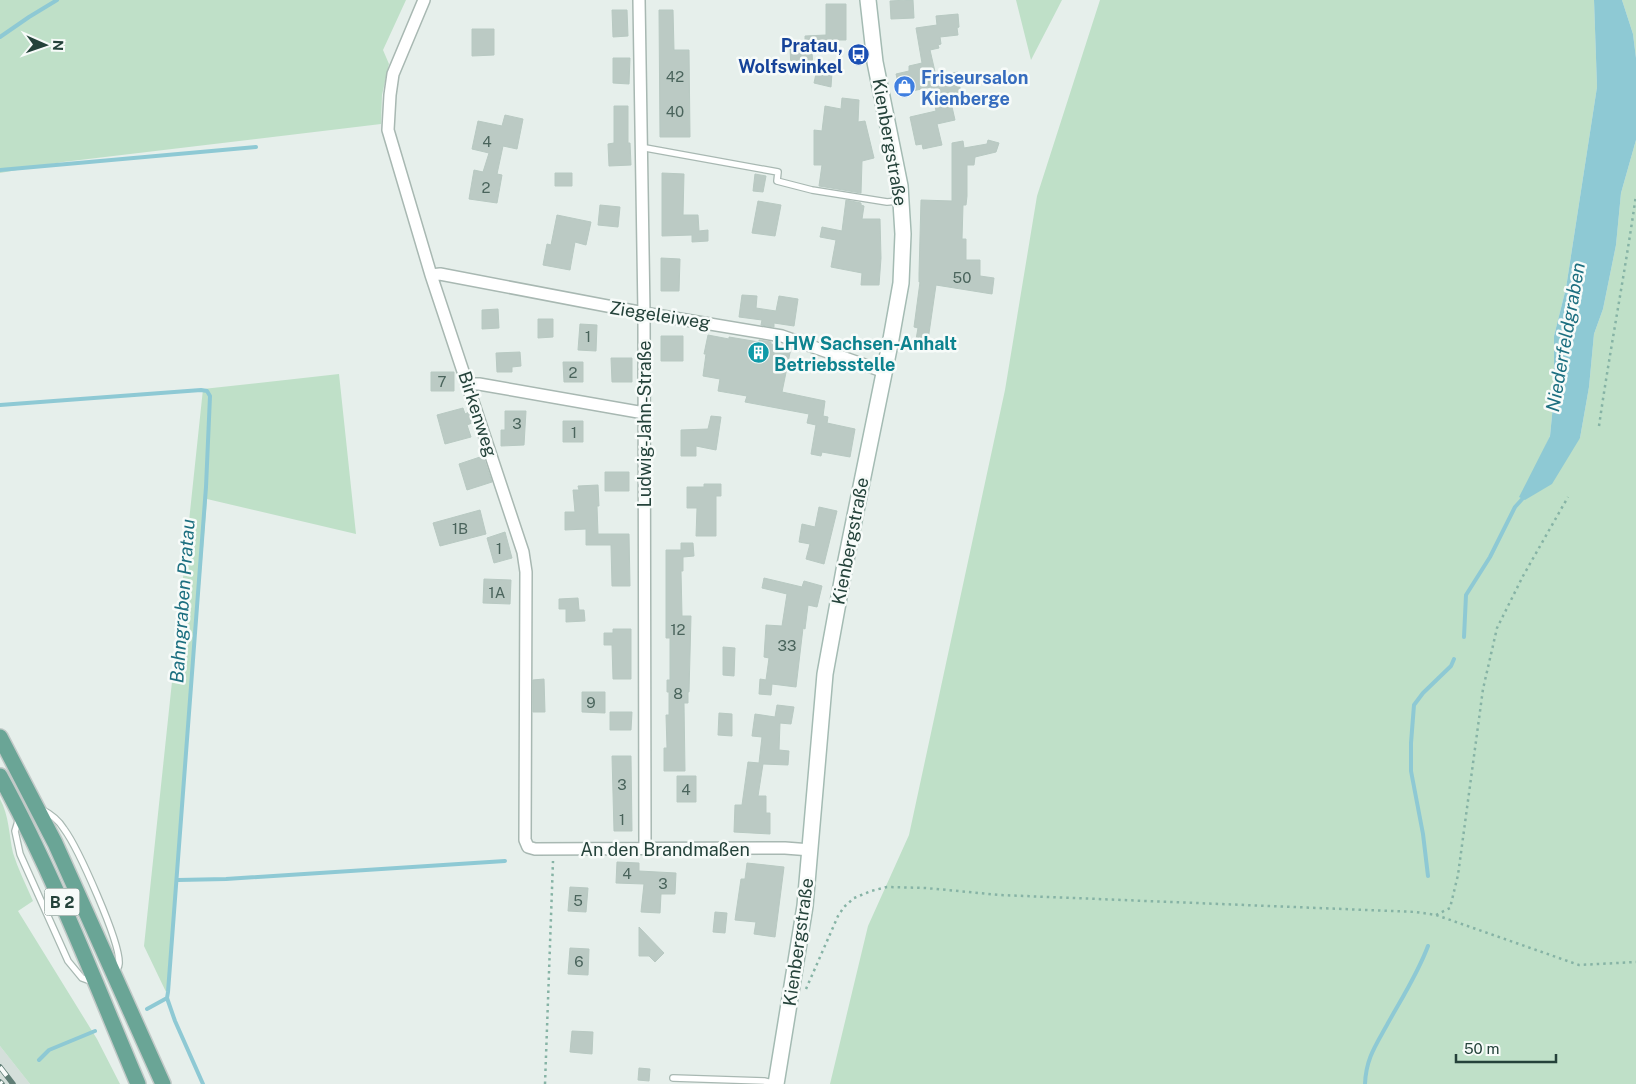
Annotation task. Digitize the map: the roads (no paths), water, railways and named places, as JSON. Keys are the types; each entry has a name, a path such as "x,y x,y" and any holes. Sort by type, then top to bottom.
{"main road":[{"name":"Kienbergstraße","path":"776,1084 802,931 811,850 825,674 901,283 902,201 898,169 875,62 868,0"},
{"name":"B 2","path":"0,737 38,807 63,860 163,1084"},
{"name":"B 2","path":"0,776 54,885 138,1084"}],"street":[{"name":"Birkenweg","path":"424,0 394,74 390,95 388,130 431,275 523,552 526,572 525,840"},
{"name":"Ludwig-Jahn-Straße","path":"639,0 644,314 645,848"},
{"name":"Ziegeleiweg","path":"431,275 440,274 644,314 782,336 796,339 885,372"},
{"path":"468,384 479,384 644,413"},
{"name":"An den Brandmaßen","path":"525,840 528,847 535,850 785,848 811,850"}],"lane":[{"path":"640,147 778,172 776,181 812,190 887,202 902,201"},
{"path":"673,1078 764,1081 776,1084"}],"water":[{"path":"1594,0 1622,0 1633,34 1636,58 1636,140 1621,193 1616,245 1603,309 1594,334 1589,387 1580,438 1552,484 1525,500 1519,497 1550,436 1554,395 1554,336 1566,288 1597,87"}],"waterway":[{"name":"Bahngraben Pratau","path":"0,37 57,0"},
{"path":"0,170 256,147"},
{"name":"Bahngraben Pratau","path":"0,405 201,390 207,391 210,396 206,487 168,992 167,998 147,1009"},
{"name":"Niederfeldgraben","path":"1464,637 1466,595 1490,557 1515,507 1525,496"},
{"name":"Niederfeldgraben","path":"1428,876 1423,834 1411,771 1414,705 1423,693 1451,666 1454,659"},
{"path":"178,880 226,879 505,861"},
{"name":"Niederfeldgraben","path":"1365,1084 1367,1067 1372,1052 1415,976 1428,946"},
{"path":"167,998 175,1021 203,1084"},
{"name":"Bahngraben Pratau","path":"39,1060 49,1050 95,1031"}],"railway":[{"path":"0,1067 13,1084"}],"place":[{"name":"Pratau, Wolfswinkel","path":"859,55"},
{"name":"Friseursalon Kienberge","path":"905,87"},
{"name":"LHW Sachsen-Anhalt Betriebsstelle","path":"758,353"}]}
